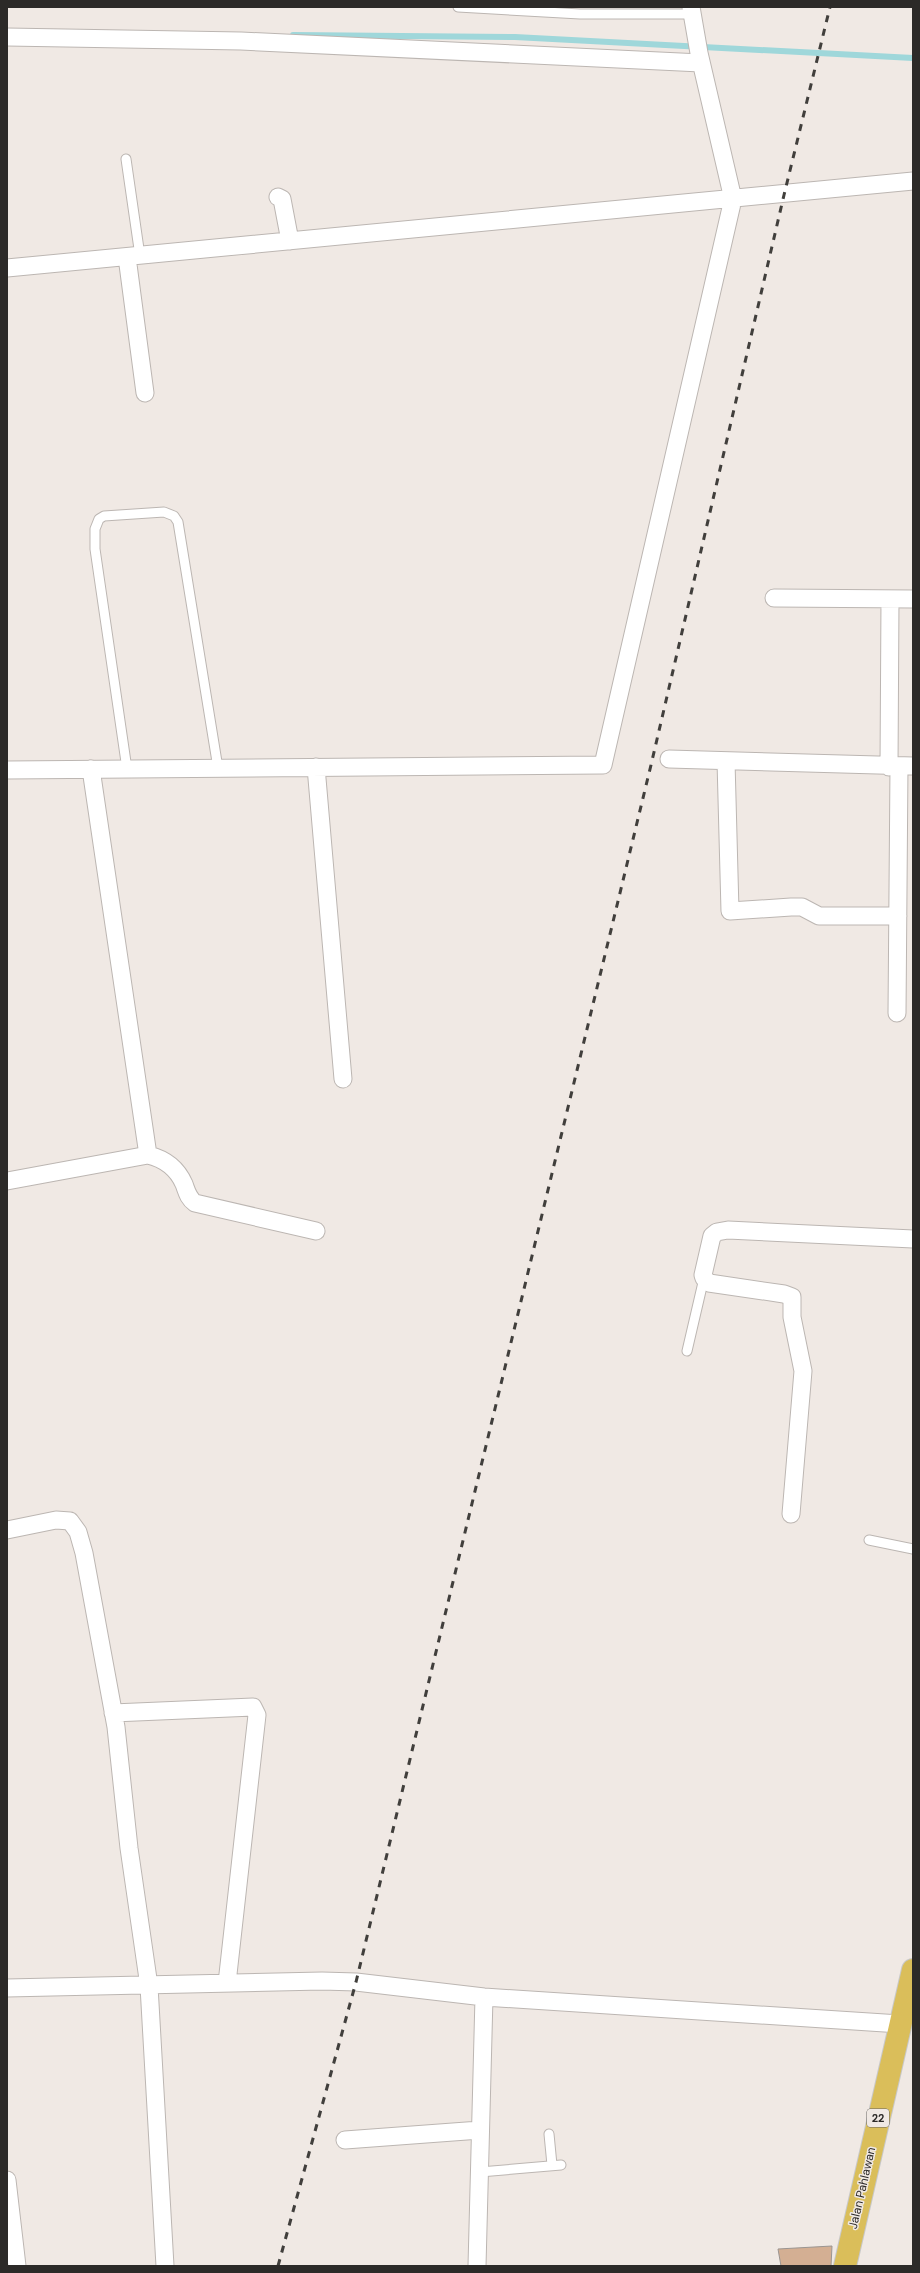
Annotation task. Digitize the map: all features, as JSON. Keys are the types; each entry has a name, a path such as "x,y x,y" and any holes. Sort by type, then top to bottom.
{"highway":[{"name":"Jalan Pahlawan","path":"845,2266 913,1970"}],"street":[{"path":"7,770 603,765 733,199 700,58 692,14"},
{"path":"7,37 241,41 700,58"},
{"path":"7,268 913,181"},
{"path":"278,197 282,199 290,241"},
{"path":"134,256 145,393"},
{"path":"774,598 913,599"},
{"path":"890,599 900,766 897,1013"},
{"path":"669,759 900,766"},
{"path":"726,761 730,911 802,907 819,916 898,916"},
{"path":"316,767 343,1079"},
{"path":"91,769 148,1155"},
{"path":"7,1181 148,1155 166,1162 176,1172 188,1196 195,1203 316,1231"},
{"path":"791,1514 803,1371 792,1317 792,1297 784,1294 709,1283 704,1278 712,1236 728,1230 913,1239"},
{"path":"7,1530 65,1519 70,1520 74,1525 84,1553 113,1713 129,1848 149,1986 165,2266"},
{"path":"113,1713 253,1707 256,1710 257,1715 228,1983"},
{"path":"7,1988 149,1986 228,1983 356,1982 484,1997 900,2024"},
{"path":"477,2266 484,1997"},
{"path":"345,2140 480,2130"},
{"path":"7,2180 17,2266"}],"lane":[{"path":"458,7 580,14 692,14"},
{"path":"126,159 134,256"},
{"path":"127,769 95,549 95,529 99,518 104,516 164,512 174,516 178,522 218,768"},
{"path":"687,1351 704,1278"},
{"path":"869,1540 913,1549"},
{"path":"480,2172 556,2165 549,2134"}],"building":[{"path":"832,2246 831,2266 781,2266 778,2249"}],"waterway":[{"path":"293,35 515,37 913,58"}],"railway":[{"path":"278,2266 356,1982 651,765 784,195 830,7"}]}
